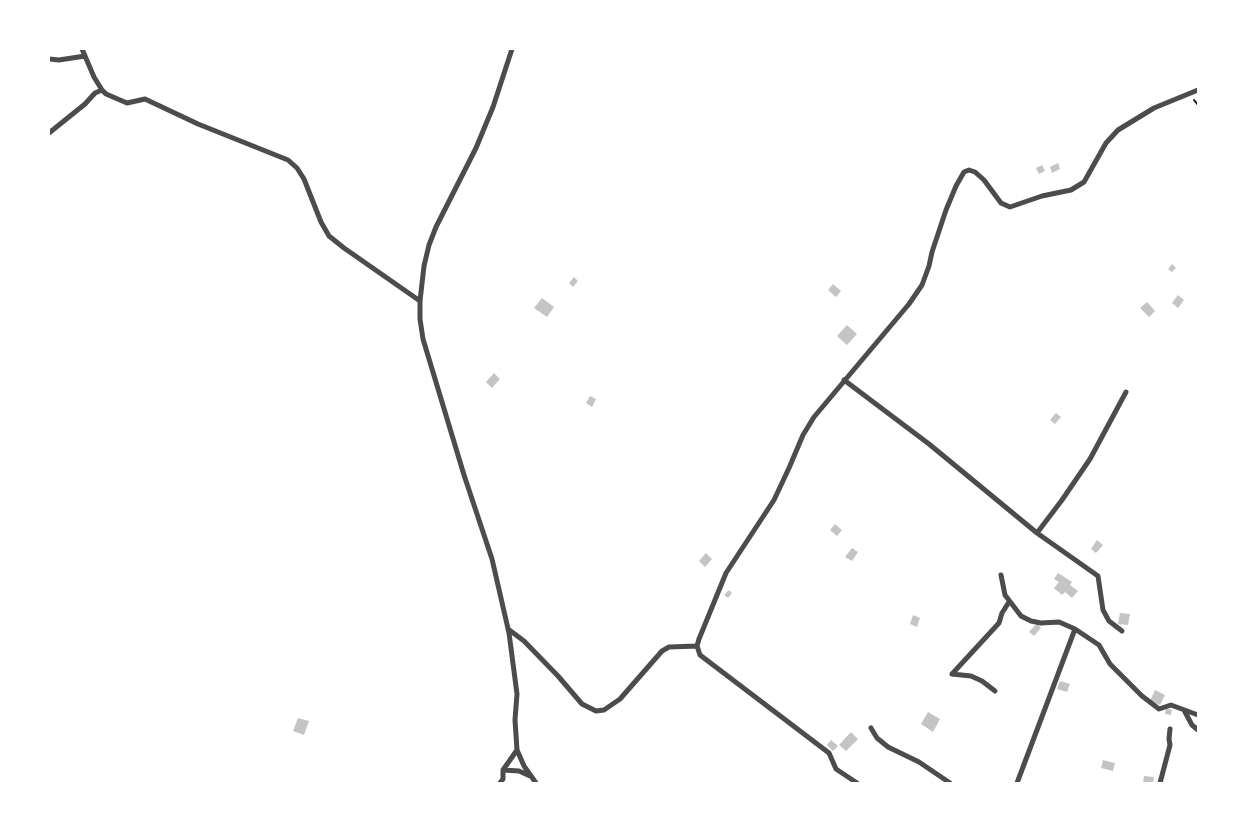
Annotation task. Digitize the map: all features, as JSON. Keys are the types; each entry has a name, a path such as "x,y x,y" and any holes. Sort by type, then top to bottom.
{"street":[{"path":"82,49 102,90 106,94 127,103 145,98 198,124 288,160 297,168 304,179 321,222 329,236 420,301"},
{"path":"512,49 476,148 436,227 429,245 424,266 420,319 423,339 464,475 492,559 508,629 517,694 515,720 517,750 530,776 536,783"},
{"path":"49,59 59,60 85,56"},
{"path":"49,133 85,104 95,93 102,90"},
{"path":"857,783 850,781 836,769 829,753 700,655 697,646 726,572 774,500 790,468 803,435 814,417 909,304 922,285 927,275 932,252 946,210 964,172 968,170 975,172 984,180 1001,202 1010,207 1042,196 1071,190 1084,182 1106,143 1118,130 1154,108 1198,90"},
{"path":"844,380 922,438 1037,533 1098,576 1103,610 1109,621 1122,631"},
{"path":"1037,533 1090,459 1126,392"},
{"path":"1001,575 1005,595 1021,616 1041,623 1059,622 1075,629 1099,645 1110,664 1142,696 1159,709 1171,704 1198,715"},
{"path":"995,691 982,681 971,676 952,674 999,623 1002,613 1009,602"},
{"path":"508,629 524,641 582,704 596,711 604,710 620,698 662,651 669,647 697,646"},
{"path":"1017,783 1075,629"},
{"path":"1185,711 1192,725 1198,730"},
{"path":"871,728 877,738 888,747 919,762 950,783"},
{"path":"1160,783 1170,745 1170,729"},
{"path":"500,783 503,779 502,770 517,750"},
{"path":"502,770 520,771 530,776"}],"building":[{"path":"1058,163 1060,169 1052,173 1050,167"},
{"path":"1042,165 1045,171 1039,174 1036,168"},
{"path":"1172,264 1176,268 1172,272 1168,269"},
{"path":"574,277 578,281 573,287 569,283"},
{"path":"833,284 841,291 836,297 828,290"},
{"path":"1178,295 1184,300 1178,308 1172,303"},
{"path":"542,298 554,307 547,317 534,308"},
{"path":"1147,302 1155,311 1149,317 1140,308"},
{"path":"847,325 857,334 847,345 837,336"},
{"path":"494,373 500,379 492,388 486,382"},
{"path":"590,396 596,399 592,407 586,403"},
{"path":"1056,413 1061,417 1055,424 1050,420"},
{"path":"835,524 842,530 837,536 830,530"},
{"path":"1097,540 1103,545 1096,553 1091,549"},
{"path":"852,548 858,552 852,561 845,557"},
{"path":"706,553 712,559 705,567 699,561"},
{"path":"1058,573 1072,582 1070,585 1078,591 1072,598 1065,592 1062,595 1054,588 1059,582 1054,579"},
{"path":"729,590 732,593 728,598 724,595"},
{"path":"1120,613 1130,614 1128,625 1118,624"},
{"path":"913,615 920,618 917,627 910,624"},
{"path":"1037,623 1041,628 1034,636 1029,632"},
{"path":"1060,681 1070,684 1067,692 1057,689"},
{"path":"1155,690 1165,695 1160,705 1150,701"},
{"path":"1166,708 1172,710 1171,715 1165,714"},
{"path":"928,712 940,719 933,732 921,724"},
{"path":"298,718 309,721 304,735 293,731"},
{"path":"851,732 858,739 846,751 839,745"},
{"path":"831,740 838,746 833,751 827,745"},
{"path":"1103,760 1115,763 1113,771 1101,768"},
{"path":"1144,776 1154,777 1153,783 1143,783"}]}
